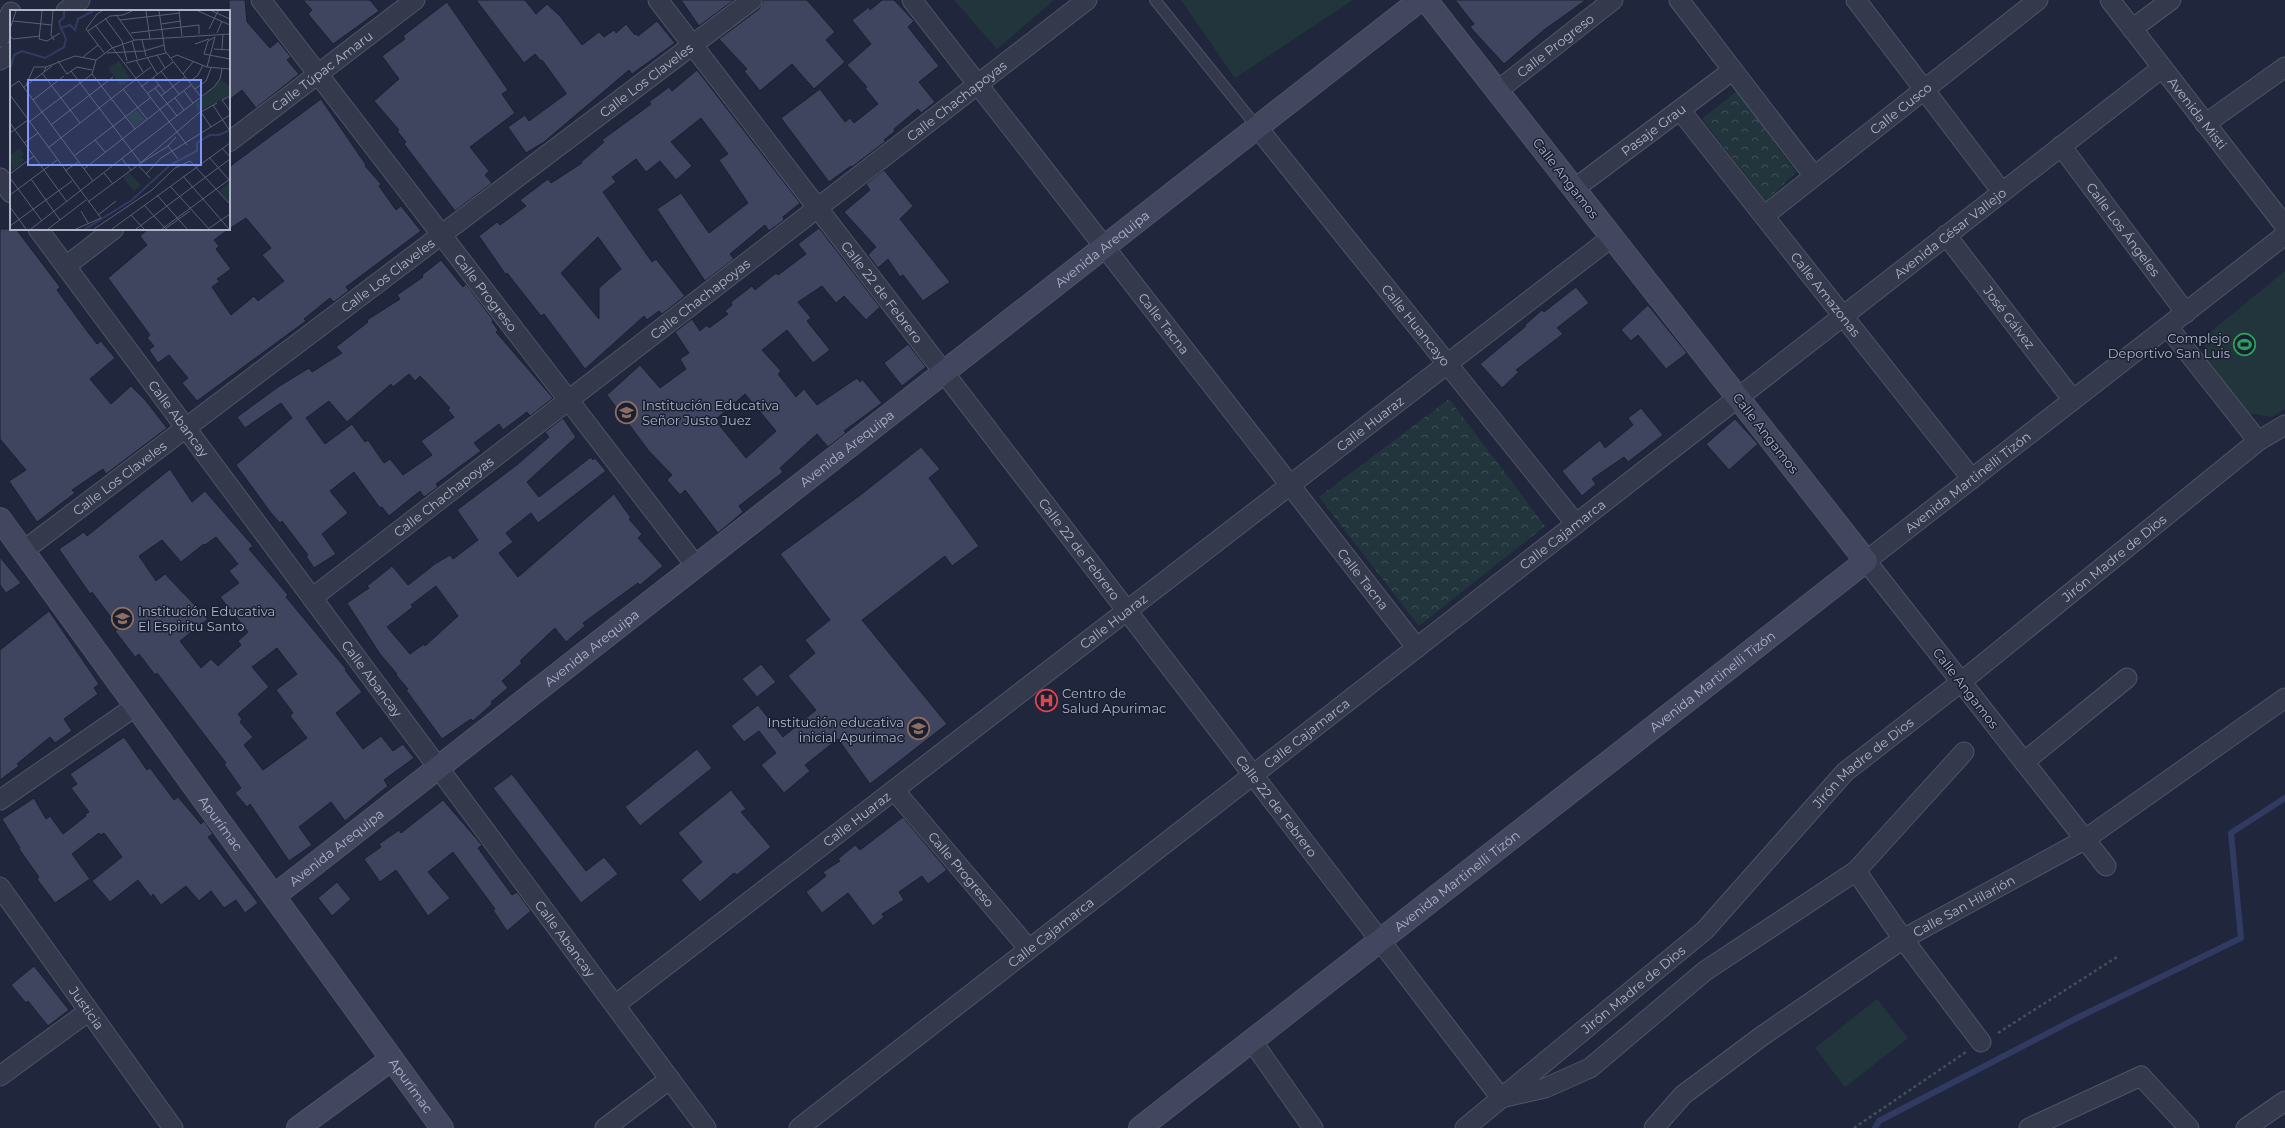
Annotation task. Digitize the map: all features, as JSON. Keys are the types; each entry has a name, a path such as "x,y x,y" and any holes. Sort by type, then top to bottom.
{"street":[{"path":"12,10 16,0"},
{"path":"67,10 80,0"},
{"name":"Calle Progreso","path":"261,0 696,566"},
{"name":"Calle Túpac Amaru","path":"230,141 415,0"},
{"name":"Calle 22 de Febrero","path":"658,0 1501,1098"},
{"name":"Calle Los Claveles","path":"23,550 752,0"},
{"name":"Calle Tacna","path":"912,0 1417,648"},
{"name":"Calle Chachapoyas","path":"312,598 1087,0"},
{"name":"Avenida Arequipa","path":"274,896 1420,0"},
{"name":"Calle Angamos","path":"1426,0 2084,840 2106,866"},
{"name":"Calle Progreso","path":"1497,91 1613,0"},
{"path":"1679,0 1814,176"},
{"path":"1856,0 2002,192"},
{"name":"Calle Cusco","path":"1764,216 2038,0"},
{"name":"Avenida Misti","path":"2110,0 2285,226"},
{"path":"2132,29 2171,0"},
{"path":"0,37 10,14"},
{"path":"0,60 10,53"},
{"path":"2205,124 2285,67"},
{"name":"Avenida César Vallejo","path":"1738,398 2162,68"},
{"name":"Pasaje Grau","path":"1574,189 1733,70"},
{"name":"Calle Amazonas","path":"1680,110 1972,479"},
{"name":"Calle Huancayo","path":"1257,127 1576,524"},
{"name":"Calle Los Ángeles","path":"2061,146 2186,313"},
{"path":"0,178 10,192"},
{"name":"Calle Abancay","path":"39,230 706,1128"},
{"path":"66,266 113,230"},
{"name":"José Gálvez","path":"1946,235 2073,400"},
{"name":"Avenida Martinelli Tizón","path":"1140,1128 2285,235"},
{"name":"Calle Huaraz","path":"615,1005 1612,237"},
{"path":"2168,327 2258,441"},
{"name":"Calle Cajamarca","path":"799,1128 1738,398"},
{"name":"Jirón Madre de Dios","path":"1466,1128 1705,930 1845,772 1961,682 2258,441 2285,425"},
{"name":"Apurímac","path":"2,525 23,550 442,1128"},
{"path":"2024,762 2127,678"},
{"name":"Calle San Hilarión","path":"1654,1128 1683,1095 1762,1036 1903,939 2084,840 2285,698"},
{"path":"0,800 136,706"},
{"path":"1501,1098 1545,1088 1590,1068 1705,970 1856,871 1964,752"},
{"name":"Calle Progreso","path":"894,790 1029,949"},
{"path":"1856,871 1903,939 1981,1042"},
{"name":"Justicia","path":"0,888 173,1128"},
{"path":"0,1076 89,1011"},
{"path":"1252,1041 1313,1128"},
{"path":"298,1128 392,1059"},
{"path":"2029,1128 2141,1076 2189,1128"},
{"path":"605,1128 670,1079"},
{"path":"2246,1128 2285,1101"}],"lane":[{"path":"1155,0 1257,127"}],"green space":[{"path":"954,0 1054,0 997,49"},
{"path":"1181,0 1353,0 1235,78"},
{"path":"1737,91 1796,172 1766,201 1702,119"},
{"name":"Complejo Deportivo San Luis","path":"2285,271 2285,409 2272,417 2248,413 2203,355 2208,334"},
{"path":"1449,399 1545,526 1419,626 1319,497"},
{"path":"1877,999 1908,1038 1845,1087 1815,1048"}],"building":[{"path":"229,0 245,0 247,22 270,48 278,41 291,57 287,60 299,74 256,108 242,90 230,99"},
{"path":"303,0 370,0 379,11 333,44 308,14 312,10"},
{"path":"476,0 525,0 536,14 547,4 560,16 582,45 599,32 604,37 614,30 616,33 626,24 635,35 636,33 638,36 657,21 675,43 632,74 629,70 544,142 526,153 508,127 525,115 529,121 566,93 542,60 541,61 535,54 524,63"},
{"path":"681,0 734,0 699,26"},
{"path":"763,0 807,0 835,32 826,40 845,62 814,89 792,64 760,91 744,71 747,69 719,39 759,9"},
{"path":"882,0 894,0 914,21 908,27 939,66 919,82 935,102 921,113 918,109 894,129 895,131 884,140 886,141 852,167 851,166 829,182 781,118 820,89 845,122 850,118 854,123 878,104 865,88 867,87 847,65 871,44 852,20 869,7 870,10"},
{"path":"1455,0 1586,0 1544,30 1504,64 1470,27 1474,24"},
{"path":"447,2 508,90 502,94 515,113 470,147 489,171 485,175 492,183 455,211 404,144 406,142 397,131 399,130 374,101 399,79 382,56 405,39 403,36"},
{"path":"697,70 800,203 783,217 784,220 769,231 765,225 730,254 734,259 705,281 657,209 681,193 709,233 748,203 719,160 728,154 701,118 671,142 692,166 676,180 660,161 646,172 636,159 612,177 616,182 603,192 652,262 656,259 685,296 662,314 659,311 647,320 644,316 585,369 544,314 541,316 507,273 506,275 479,236 497,222 500,225 526,206 520,200 548,179 551,183 582,163 581,162 604,142 602,140 651,104 649,102 669,87 672,91","holes":["598,237 621,269 599,288 599,319 561,273"]},
{"path":"321,99 366,165 365,166 381,184 379,186 396,210 401,206 421,231 346,287 349,291 334,302 330,298 304,319 306,321 197,401 182,383 188,378 169,355 158,363 149,350 154,346 147,338 150,335 108,278 147,245 140,236 147,230 228,230 214,240 219,246 216,249 231,269 217,279 220,281 212,287 231,315 254,296 258,301 284,281 262,255 271,248 246,218 230,228 230,166"},
{"path":"884,170 913,206 900,219 950,282 923,301 903,275 900,277 888,259 878,268 868,255 876,247 844,212 870,190 866,184"},
{"path":"819,228 880,307 866,320 844,296 836,303 822,286 798,302 811,318 807,321 830,350 813,363 787,330 762,350 781,371 778,374 796,397 804,389 817,405 857,378 860,382 862,379 882,403 844,431 846,433 828,447 817,434 780,468 783,472 739,506 743,512 718,533 685,490 680,495 667,480 672,475 648,450 607,395 640,365 660,388 686,369 680,359 689,353 675,332 692,319 700,331 707,325 709,328 728,314 725,311 732,305 731,302 752,286 755,290 776,273 778,275 806,254 798,244","holes":["745,394 776,431 746,458 715,420"]},
{"path":"0,229 10,229 17,230 60,287 57,290 97,344 101,341 115,358 90,379 111,404 131,386 146,401 167,428 106,474 103,469 72,490 75,493 37,522 9,481 26,470 0,439"},
{"path":"441,260 463,287 466,284 493,320 492,322 498,330 496,332 553,398 530,416 527,412 503,430 499,424 474,443 481,451 436,484 438,487 424,497 420,491 389,516 382,507 380,508 354,472 330,491 348,513 322,534 336,554 314,568 306,556 308,555 282,521 280,523 271,513 236,465 292,418 281,403 245,428 237,417 278,387 309,368 312,372 342,353 336,347 368,322 367,320 400,299 397,295 423,277 422,275","holes":["409,374 415,381 420,376 450,408 448,410 454,417 421,441 432,455 403,475 390,459 384,463 368,440 365,442 352,424 325,444 306,418 329,401 347,422 391,384 393,387"]},
{"path":"1576,287 1589,303 1557,328 1563,334 1516,370 1519,372 1502,388 1480,364 1526,326 1525,325 1542,310 1544,312"},
{"path":"1648,305 1687,353 1666,369 1638,335 1631,341 1621,330"},
{"path":"908,344 926,367 902,386 884,363"},
{"path":"1641,408 1663,435 1628,462 1624,457 1592,479 1596,484 1582,496 1562,471 1600,440 1605,448 1633,425 1628,418"},
{"path":"563,418 576,437 527,482 539,497 591,457 593,460 595,458 606,471 538,523 531,513 506,533 513,542 499,553 518,577 614,494 631,518 629,519 642,534 638,538 663,566 640,585 638,583 583,623 585,626 566,642 555,628 520,661 522,663 502,681 508,688 491,702 492,704 473,721 471,719 442,739 406,690 408,689 380,654 347,603 369,588 367,586 392,566 408,585 435,564 450,555 453,559 478,540 457,510 518,464 549,437 545,432","holes":["436,586 458,616 425,646 424,644 410,654 387,627 413,607 411,605"]},
{"path":"1735,419 1758,444 1729,470 1706,444"},
{"path":"921,447 940,469 929,478 979,546 952,566 945,556 862,620 947,724 870,784 838,739 805,765 810,771 784,793 761,765 776,753 759,731 744,742 731,726 758,705 783,737 816,710 788,676 815,653 805,640 830,620 780,554 863,493"},
{"path":"170,469 192,502 205,491 253,546 249,549 288,595 286,597 346,669 345,670 362,692 336,713 363,749 381,736 393,751 403,744 414,758 384,780 388,786 345,821 331,802 299,827 312,845 289,861 250,804 247,807 235,793 241,788 224,764 226,763 157,673 155,675 139,654 135,657 115,631 119,628 92,592 90,594 59,549 84,532 87,536","holes":["216,537 238,564 229,571 239,583 220,597 248,632 238,641 241,645 218,666 211,659 201,668 180,641 208,619 165,574 156,581 139,556 162,540 181,562 204,544 205,545","277,648 297,674 276,690 293,713 290,716 307,738 263,770 244,745 253,737 240,722 242,719 238,714 269,687 252,667"]},
{"path":"0,557 21,583 6,593 0,585"},
{"path":"49,611 99,684 94,688 98,694 64,719 72,731 55,743 50,737 17,764 19,766 0,780 0,650"},
{"path":"761,664 776,682 757,697 742,679"},
{"path":"124,737 147,770 150,768 174,800 178,797 201,824 204,821 213,834 208,837 258,903 245,913 236,900 224,908 211,891 199,901 186,886 161,905 153,894 151,897 138,880 110,902 92,881 122,857 104,833 101,835 99,833 72,854 90,879 55,903 37,879 39,877 19,849 20,848 2,819 34,798 46,819 50,816 63,834 89,812 71,788 77,784 70,774"},
{"path":"697,749 712,768 640,826 625,807"},
{"path":"512,774 586,871 604,857 618,874 581,903 493,788"},
{"path":"731,790 746,809 741,812 771,847 737,875 734,873 700,902 681,880 702,862 678,833"},
{"path":"443,800 482,845 478,848 512,895 517,892 531,911 507,931 493,910 495,909 453,852 428,872 450,898 428,916 396,870 380,882 364,859 381,847 379,844 399,830 401,833"},
{"path":"903,817 947,870 928,884 922,876 899,892 904,900 882,914 884,917 873,926 848,893 822,913 806,892 826,876 823,872 840,861 838,859 855,845 860,850"},
{"path":"337,882 351,899 332,916 318,898"},
{"path":"34,966 69,1010 48,1026 28,1001 26,1003 11,985"}],"waterway":[{"path":"1875,1128 1879,1121 2077,1018 2241,938 2231,833 2285,798"}],"place":[{"name":"Complejo Deportivo San Luis","path":"2245,345"},
{"name":"Institución Educativa Señor Justo Juez","path":"627,412"},
{"name":"Institución Educativa El Espiritu Santo","path":"123,618"},
{"name":"Centro de Salud Apurimac","path":"1046,700"},
{"name":"Institución educativa inicial Apurimac","path":"919,729"}]}
